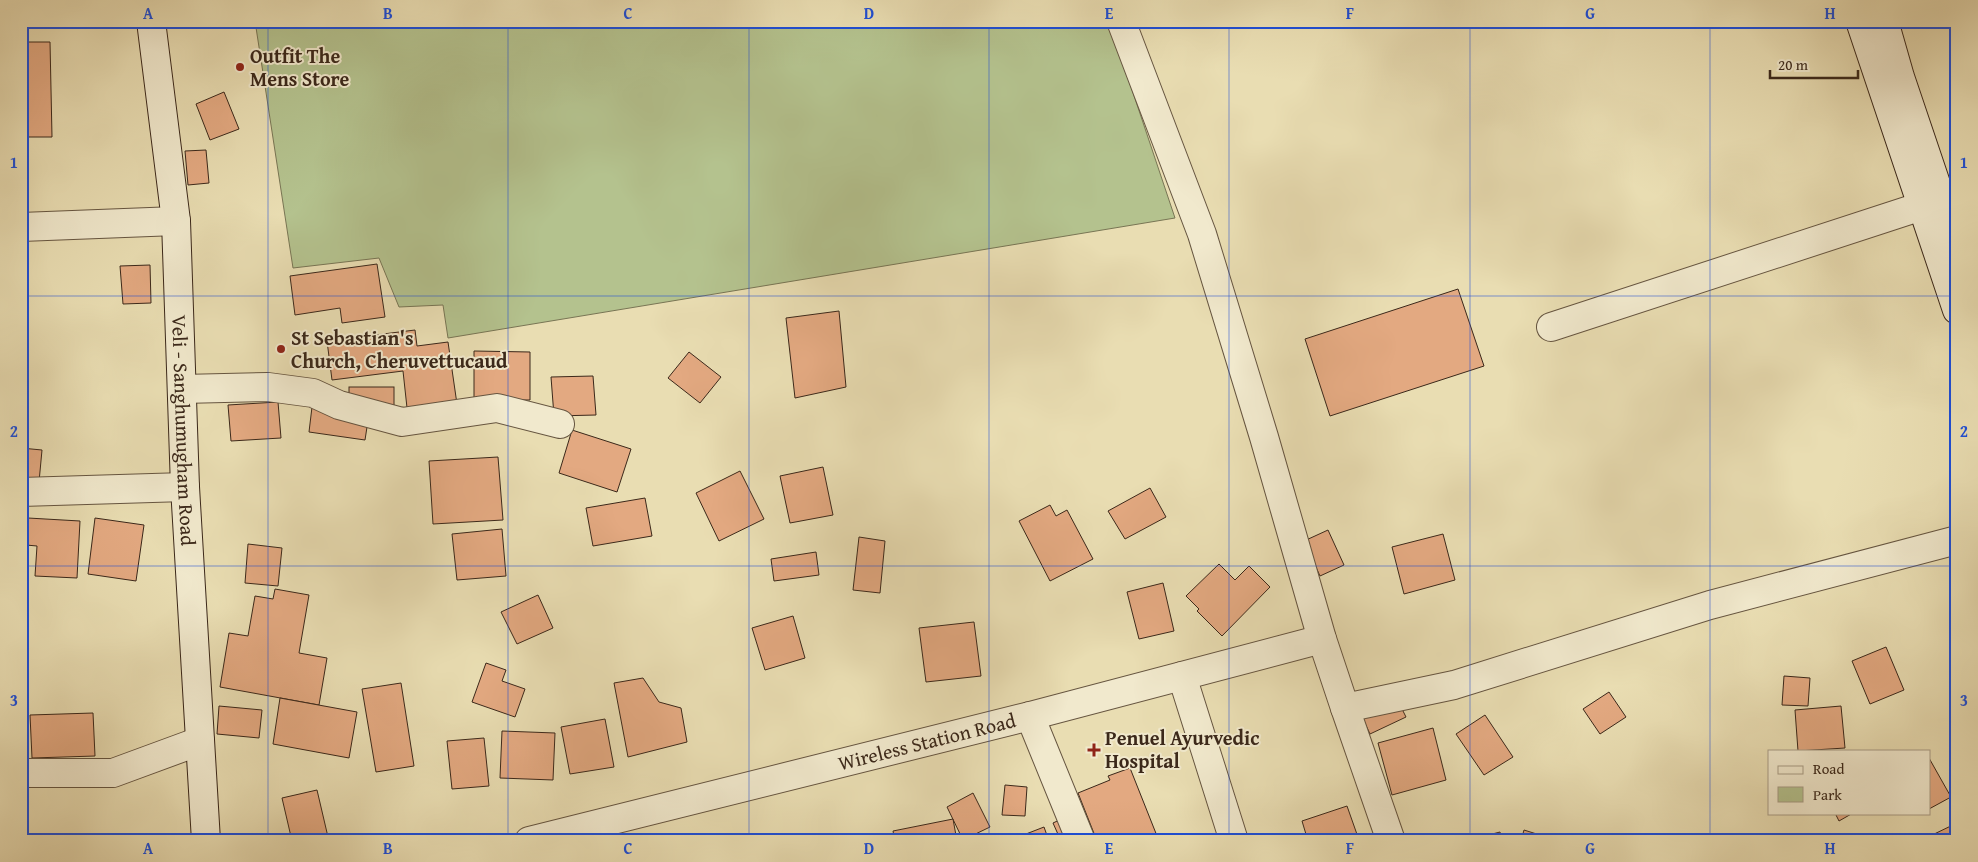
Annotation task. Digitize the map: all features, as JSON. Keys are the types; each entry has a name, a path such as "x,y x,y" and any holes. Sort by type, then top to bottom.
{"street":[{"name":"Veli - Sanghumugham Road","path":"151,21 176,221 186,487 206,841"},
{"path":"1120,21 1202,234 1264,437 1322,639 1391,841"},
{"path":"1860,21 1957,310"},
{"path":"1884,21 1900,77 1957,246"},
{"path":"1550,327 1922,206"},
{"path":"21,227 176,221"},
{"path":"182,389 268,388 313,393 339,405 402,422 496,408 560,424"},
{"path":"21,492 186,487"},
{"path":"1345,708 1454,685 1710,605 1957,540"},
{"name":"Wireless Station Road","path":"529,841 1030,716 1322,639"},
{"path":"1182,676 1234,841"},
{"path":"1030,716 1081,841"},
{"path":"21,773 113,773 200,741"}],"green space":[{"path":"255,21 1109,21 1175,218 448,338 443,305 399,307 379,258 293,268"}],"building":[{"path":"1143,21 1182,21 1144,27"},
{"path":"21,42 50,42 52,137 21,137"},
{"path":"224,92 239,129 210,140 196,104"},
{"path":"206,150 209,183 188,185 185,151"},
{"path":"377,264 385,317 342,323 340,308 295,315 290,276"},
{"path":"150,265 151,303 123,304 120,266"},
{"path":"1458,289 1484,366 1330,416 1305,339"},
{"path":"839,311 846,387 795,398 786,318"},
{"path":"415,330 417,346 448,342 458,411 408,417 403,371 332,380 327,341"},
{"path":"474,351 530,352 530,400 474,400"},
{"path":"689,352 721,377 700,403 668,378"},
{"path":"593,376 596,415 554,416 551,377"},
{"path":"349,387 394,387 394,406 349,406"},
{"path":"278,402 281,438 231,441 228,405"},
{"path":"312,407 369,414 365,440 309,432"},
{"path":"572,430 631,449 617,492 559,473"},
{"path":"21,448 42,450 39,482 21,481"},
{"path":"498,457 503,520 433,524 429,461"},
{"path":"823,467 833,515 790,523 780,476"},
{"path":"740,471 764,519 719,541 696,493"},
{"path":"1150,488 1166,517 1125,539 1108,511"},
{"path":"645,498 652,536 593,546 586,508"},
{"path":"1050,505 1056,516 1067,510 1093,559 1050,581 1019,521"},
{"path":"28,518 80,521 77,578 35,576 37,546 26,545"},
{"path":"95,518 144,525 136,581 88,574"},
{"path":"502,529 506,576 457,580 452,534"},
{"path":"1328,530 1344,565 1320,576 1304,541"},
{"path":"1443,534 1455,580 1404,594 1392,547"},
{"path":"859,537 885,541 880,593 853,590"},
{"path":"248,544 282,548 278,586 245,583"},
{"path":"816,552 819,575 774,581 771,559"},
{"path":"1219,564 1235,580 1249,566 1270,587 1222,636 1197,611 1199,609 1186,596"},
{"path":"1163,583 1174,631 1139,639 1127,592"},
{"path":"275,589 309,595 299,653 327,658 319,705 220,687 229,633 248,636 255,596 273,599"},
{"path":"538,595 553,628 517,644 501,612"},
{"path":"793,616 805,658 765,670 752,628"},
{"path":"974,622 981,676 926,682 919,628"},
{"path":"1886,647 1904,690 1870,704 1852,661"},
{"path":"486,663 506,670 502,681 525,689 515,717 472,702"},
{"path":"1784,676 1810,678 1808,706 1782,705"},
{"path":"643,678 659,702 681,708 687,742 628,757 614,683"},
{"path":"401,683 414,766 376,772 362,689"},
{"path":"1609,692 1626,717 1600,734 1583,709"},
{"path":"280,698 357,712 349,758 273,744"},
{"path":"1399,703 1406,717 1370,734 1363,719"},
{"path":"219,706 262,710 259,738 217,734"},
{"path":"1841,706 1845,748 1798,750 1795,710"},
{"path":"93,713 95,756 32,758 30,715"},
{"path":"1485,715 1513,757 1484,775 1456,734"},
{"path":"605,719 614,767 570,774 561,727"},
{"path":"1433,728 1446,780 1392,795 1378,743"},
{"path":"502,731 555,733 553,780 500,778"},
{"path":"484,738 489,786 452,789 447,741"},
{"path":"1930,760 1951,797 1930,808"},
{"path":"1130,768 1159,841 1136,841 1134,836 1121,841 1097,841 1078,793 1110,780 1108,776"},
{"path":"1005,785 1027,787 1025,816 1002,815"},
{"path":"317,790 328,837 311,841 292,841 282,798"},
{"path":"973,793 990,827 963,840 947,807"},
{"path":"1347,806 1359,840 1308,841 1302,821"},
{"path":"1836,814 1851,814 1839,821"},
{"path":"1068,816 1074,841 1061,841 1053,823"},
{"path":"953,819 957,841 895,841 893,831"},
{"path":"1957,823 1957,841 1930,841 1928,837"},
{"path":"1044,827 1049,841 1008,841"},
{"path":"1524,830 1543,836 1542,841 1521,841"},
{"path":"1500,832 1502,841 1465,841"}],"place":[{"name":"Outfit The Mens Store","path":"240,67"},
{"name":"St Sebastian's Church, Cheruvettucaud","path":"281,349"},
{"name":"Penuel Ayurvedic Hospital","path":"1094,750"}]}
